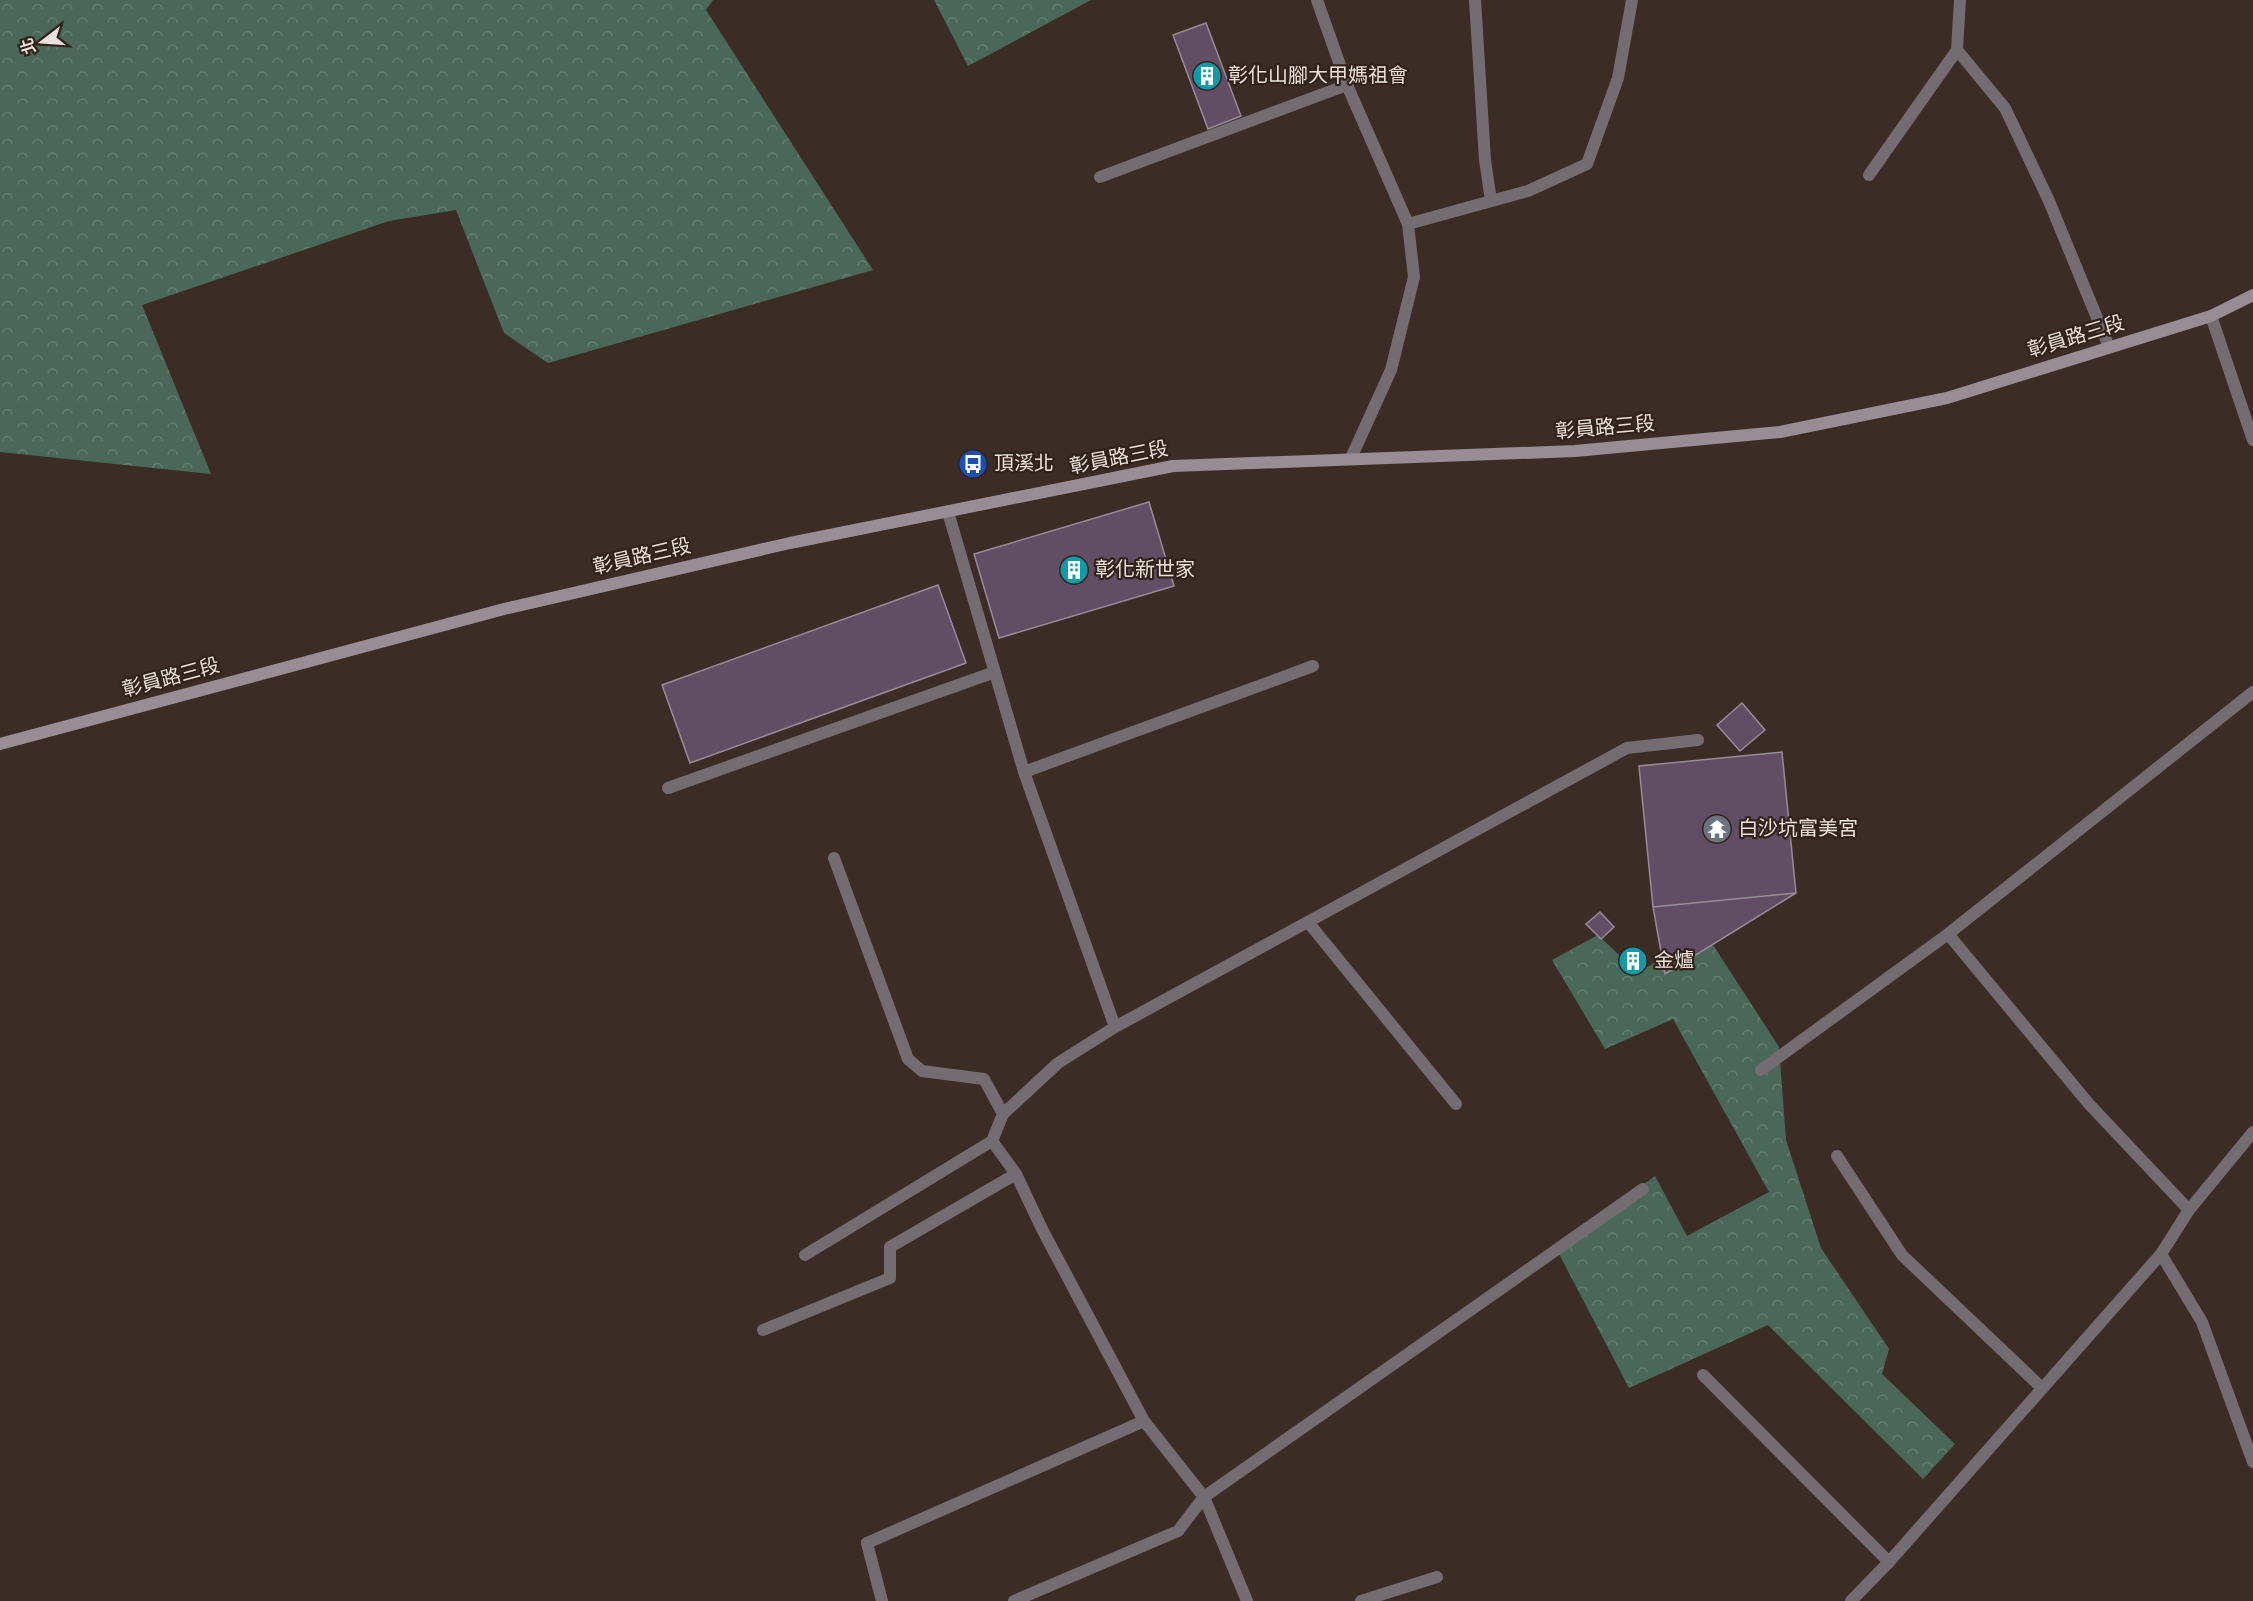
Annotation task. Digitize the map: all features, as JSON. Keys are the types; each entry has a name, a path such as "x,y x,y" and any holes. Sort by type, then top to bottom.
{"main road":[{"name":"彰員路三段","path":"0,744 504,609 790,543 1173,466 1575,451 1780,432 1947,398 2211,316 2253,295"}],"street":[{"path":"1317,0 1347,85 1408,224 1414,277 1391,370 1351,458"},
{"path":"1475,0 1485,160 1491,201"},
{"path":"1408,224 1528,191 1587,164 1618,78 1632,0"},
{"path":"1869,175 1957,50 1960,0"},
{"path":"1957,50 2005,108 2049,201 2109,347"},
{"path":"1100,177 1347,85"},
{"path":"2211,316 2253,440"},
{"path":"948,512 1024,772 1116,1027"},
{"path":"1024,772 1313,666"},
{"path":"668,788 995,672"},
{"path":"1761,1070 1948,934 2253,692"},
{"path":"805,1255 992,1141 1003,1114 1058,1063 1116,1027 1627,748 1698,740"},
{"path":"834,858 908,1059 922,1071 984,1079 1003,1114"},
{"path":"1308,922 1456,1104"},
{"path":"1948,934 2089,1104 2188,1210"},
{"path":"1851,1601 1889,1562 2161,1254 2188,1210 2253,1132"},
{"path":"992,1141 1016,1174 1042,1230 1144,1421 1204,1497 1247,1601"},
{"path":"1837,1156 1902,1255 2042,1388"},
{"path":"763,1330 890,1278 890,1247 1016,1174"},
{"path":"1014,1601 1178,1531 1204,1497 1643,1189"},
{"path":"2161,1254 2202,1322 2253,1462"},
{"path":"1703,1375 1889,1562"},
{"path":"882,1601 867,1543 1144,1421"},
{"path":"1361,1601 1437,1577"}],"green space":[{"path":"0,0 713,0 706,10 873,270 548,363 504,333 456,210 389,221 142,305 211,474 0,452"},
{"path":"934,0 1091,0 968,66"},
{"path":"1704,931 1779,1047 1786,1140 1821,1248 1889,1349 1882,1374 1955,1444 1923,1479 1768,1325 1629,1388 1557,1250 1655,1176 1687,1236 1769,1192 1673,1019 1605,1049 1552,960 1598,935 1638,973"}],"building":[{"name":"彰化山腳大甲媽祖會","path":"1206,23 1241,116 1208,129 1173,35"},
{"name":"彰化新世家","path":"1149,502 1174,586 999,638 974,554"},
{"path":"938,585 966,663 690,763 662,685"},
{"path":"1742,703 1765,730 1740,751 1717,725"},
{"name":"白沙坑富美宮","path":"1782,752 1796,893 1653,907 1639,766"},
{"path":"1796,893 1665,974 1653,907"},
{"path":"1600,912 1614,927 1601,939 1586,924"},
{"name":"金爐","path":"1633,947 1642,951 1646,960 1642,969 1633,973 1624,969 1620,960 1624,951"}],"place":[{"name":"彰化山腳大甲媽祖會","path":"1207,76"},
{"name":"頂溪北","path":"973,464"},
{"name":"彰化新世家","path":"1074,570"},
{"name":"白沙坑富美宮","path":"1717,829"},
{"name":"金爐","path":"1633,961"}]}
